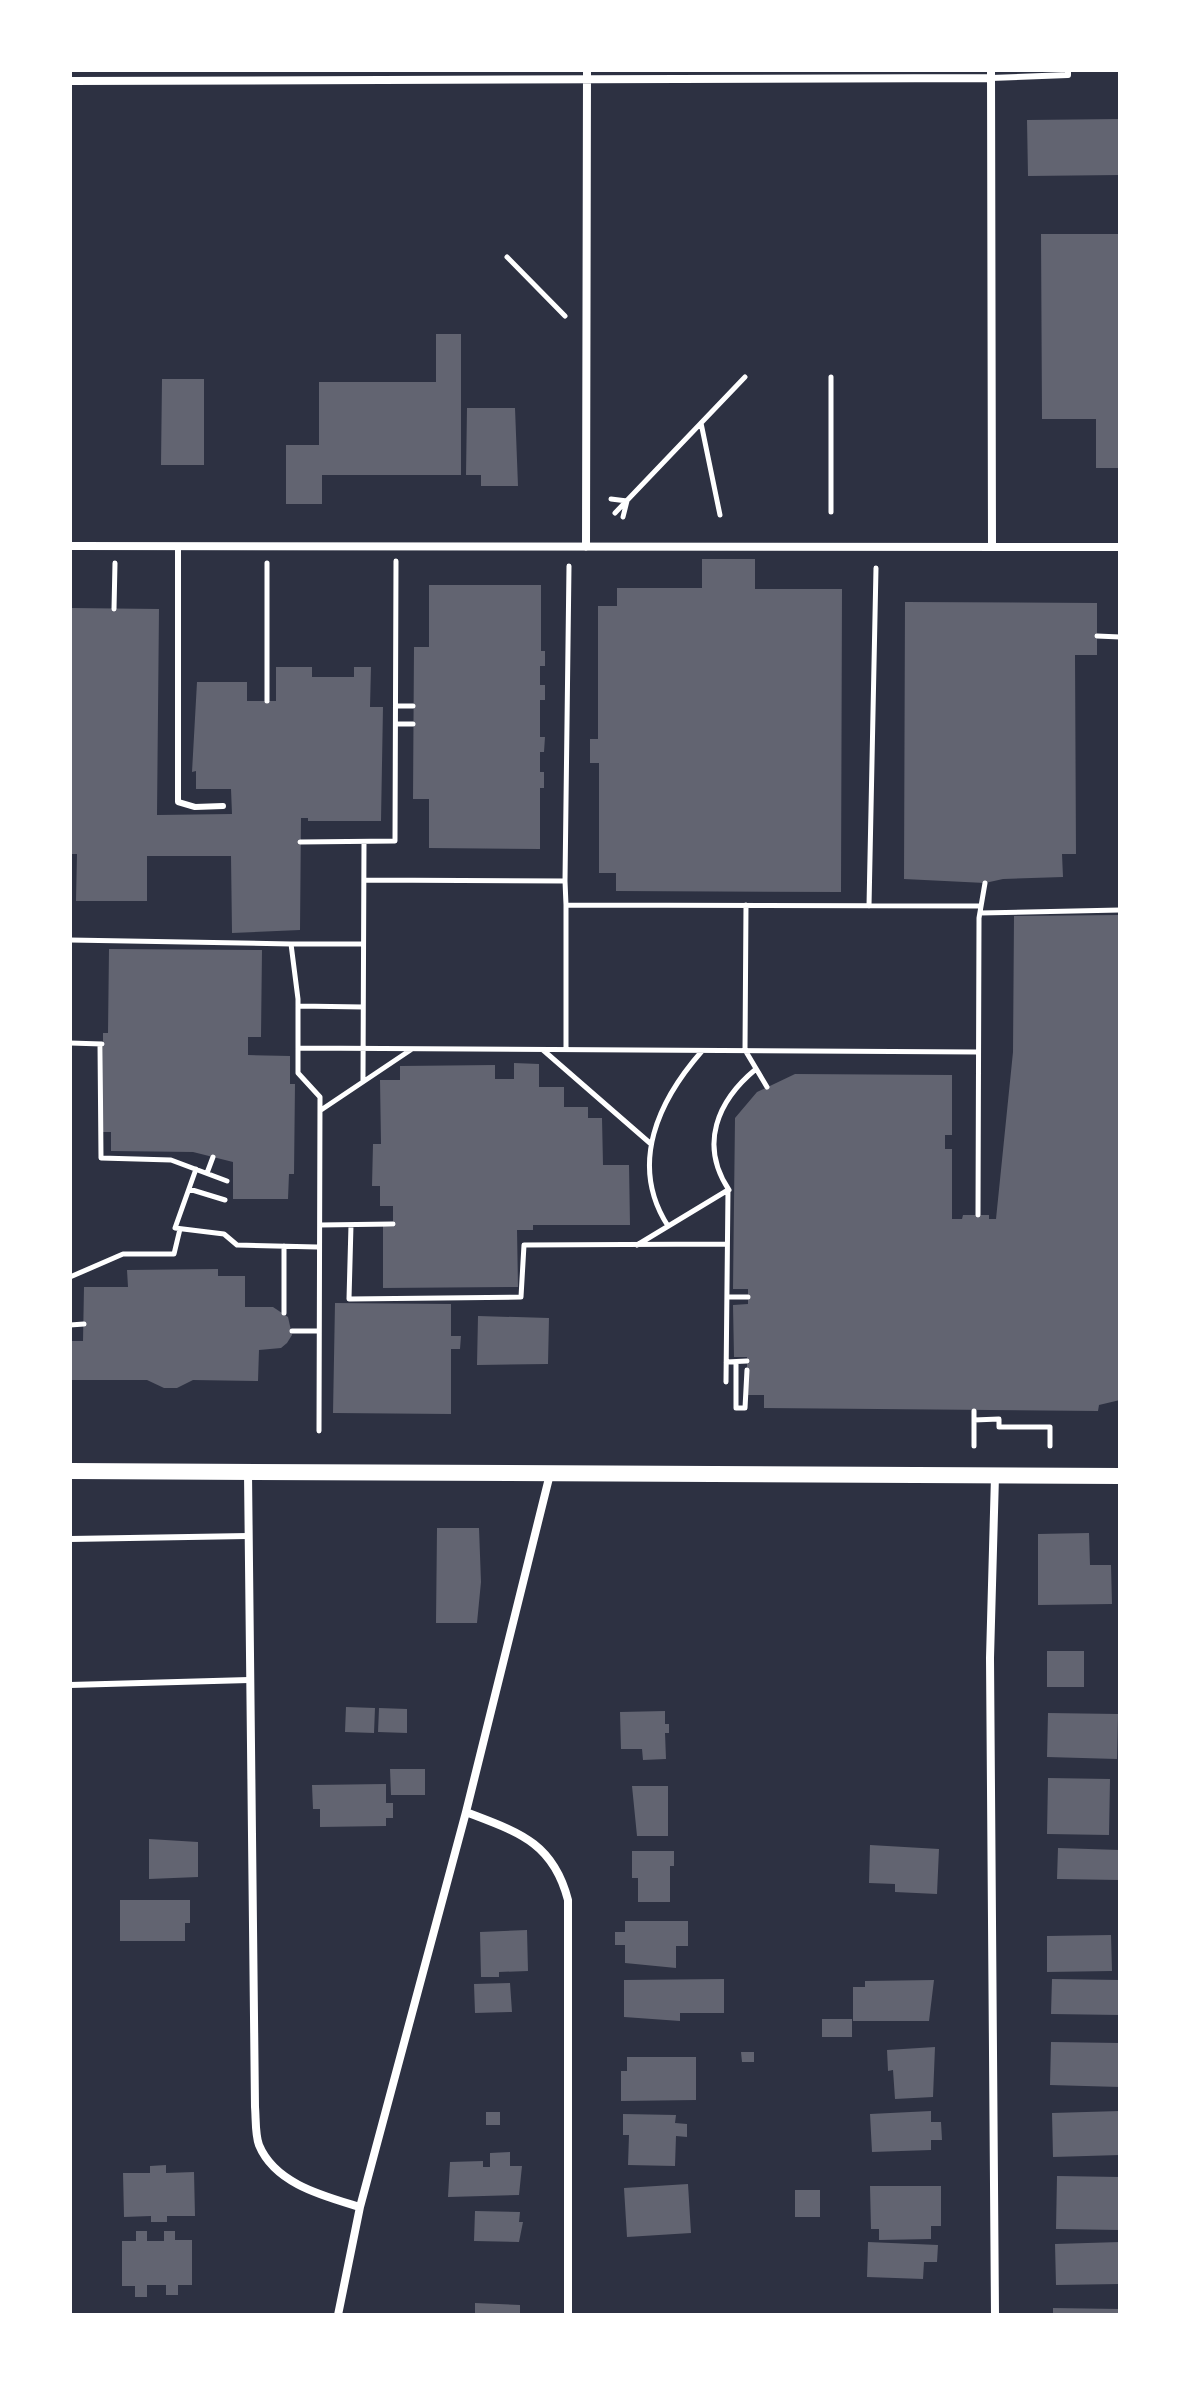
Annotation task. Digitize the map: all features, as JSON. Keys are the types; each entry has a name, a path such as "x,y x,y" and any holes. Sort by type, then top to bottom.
{"main road":[{"path":"70,1471 1120,1476"}],"street":[{"path":"586,547 587,70"},
{"path":"70,81 587,81 991,74 992,546"},
{"path":"70,546 1120,547"},
{"path":"248,1472 255,2107 259,2145 277,2169 310,2192 360,2207"},
{"path":"338,2315 360,2207 466,1812 550,1473"},
{"path":"995,1475 990,1658 995,2315"},
{"path":"466,1812 506,1827 536,1844 556,1867 568,1900 568,2315"}],"lane":[{"path":"991,74 1068,75 1068,70"},
{"path":"178,546 178,802 195,807 223,806"},
{"path":"70,1539 248,1536"},
{"path":"70,1685 249,1680"}],"path":[{"path":"507,257 565,316"},
{"path":"615,513 745,377"},
{"path":"831,377 831,512"},
{"path":"700,422 720,515"},
{"path":"611,499 627,501"},
{"path":"623,517 627,501"},
{"path":"114,609 115,558"},
{"path":"267,558 267,701"},
{"path":"300,842 395,841 396,561"},
{"path":"566,1049 569,566"},
{"path":"869,906 876,568"},
{"path":"1097,636 1120,637"},
{"path":"396,706 413,706"},
{"path":"396,724 413,724"},
{"path":"363,1080 364,842"},
{"path":"364,880 565,881"},
{"path":"978,1215 980,909 985,883"},
{"path":"566,905 1120,910"},
{"path":"746,905 745,1050 767,1087"},
{"path":"70,940 363,944"},
{"path":"291,944 298,1006 298,1073 320,1097 319,1431"},
{"path":"298,1006 363,1007"},
{"path":"70,1043 102,1044 101,1158 171,1160 227,1181"},
{"path":"298,1048 978,1052"},
{"path":"320,1111 412,1048"},
{"path":"542,1049 651,1144"},
{"path":"668,1226 660,1214 649,1178 651,1144 663,1102 702,1050"},
{"path":"726,1382 729,1190 712,1146 715,1124 733,1092 756,1069"},
{"path":"207,1173 213,1157"},
{"path":"196,1169 175,1228 224,1234 237,1245 317,1247"},
{"path":"189,1189 225,1200"},
{"path":"636,1246 729,1190"},
{"path":"320,1225 393,1224"},
{"path":"351,1225 349,1299 521,1297 524,1245 727,1244"},
{"path":"70,1277 123,1254 174,1254 180,1229"},
{"path":"284,1246 284,1313"},
{"path":"727,1297 748,1297"},
{"path":"70,1325 84,1324"},
{"path":"292,1331 319,1331"},
{"path":"726,1362 747,1361"},
{"path":"736,1362 736,1408 745,1408 747,1370"},
{"path":"974,1411 974,1446"},
{"path":"974,1420 999,1419 999,1427 1050,1427 1050,1446"}],"building":[{"path":"1120,119 1120,175 1028,176 1027,120"},
{"path":"1041,234 1120,234 1120,468 1096,468 1096,419 1042,419"},
{"path":"436,334 461,334 461,475 322,475 322,504 286,504 286,445 319,445 319,382 436,382"},
{"path":"162,379 204,379 204,465 161,465"},
{"path":"467,408 515,408 518,486 481,486 481,475 466,475"},
{"path":"702,559 755,559 755,589 842,589 841,892 616,891 616,873 599,873 599,763 590,763 590,739 598,739 598,606 617,606 617,588 702,588"},
{"path":"429,585 541,585 541,651 545,651 545,666 540,666 540,685 545,685 545,700 540,700 540,737 545,737 544,752 540,752 544,788 540,788 540,849 429,848 429,799 413,799 414,647 429,647"},
{"path":"905,602 1097,603 1097,655 1075,655 1076,854 1062,854 1063,877 1003,879 985,883 904,879"},
{"path":"72,608 159,609 157,815 232,814 231,789 196,789 196,771 192,772 197,682 247,682 247,701 276,701 276,667 312,667 312,677 354,677 354,667 371,667 370,707 383,707 381,821 308,821 308,818 301,818 300,930 232,933 231,856 147,856 147,901 76,901 77,854 70,854"},
{"path":"1120,915 1120,1400 1099,1405 1098,1411 764,1408 764,1395 747,1395 747,1357 734,1357 733,1305 748,1304 748,1289 733,1289 735,1118 757,1092 795,1074 952,1075 952,1135 945,1135 945,1149 952,1149 952,1219 962,1219 963,1215 989,1215 989,1219 996,1219 1013,1052 1014,916"},
{"path":"109,949 262,950 261,1037 248,1037 248,1055 290,1056 290,1084 295,1084 294,1174 289,1174 288,1199 233,1199 233,1162 193,1152 111,1151 111,1132 103,1132 103,1033 108,1033"},
{"path":"514,1063 539,1064 539,1087 564,1087 564,1107 588,1107 588,1118 602,1118 603,1165 629,1165 630,1225 533,1225 533,1230 517,1230 518,1287 383,1288 383,1226 393,1227 393,1206 380,1206 380,1186 372,1186 373,1144 381,1144 380,1080 400,1080 400,1066 495,1065 495,1079 514,1079"},
{"path":"218,1269 218,1276 245,1276 245,1307 273,1307 288,1317 292,1335 287,1343 281,1348 259,1350 258,1381 193,1380 177,1388 164,1388 147,1380 72,1380 72,1341 83,1341 84,1287 128,1287 127,1270"},
{"path":"335,1303 451,1304 451,1336 461,1336 460,1349 451,1349 451,1414 333,1413"},
{"path":"478,1316 549,1318 548,1364 477,1365"},
{"path":"437,1528 479,1528 481,1582 477,1623 436,1623"},
{"path":"1089,1533 1090,1565 1111,1565 1112,1604 1038,1605 1038,1534"},
{"path":"1047,1651 1084,1651 1084,1687 1047,1687"},
{"path":"346,1707 375,1708 374,1733 345,1732"},
{"path":"379,1708 407,1709 407,1733 378,1732"},
{"path":"665,1711 665,1724 669,1724 669,1733 665,1733 666,1759 643,1760 642,1749 621,1749 620,1712"},
{"path":"1048,1713 1118,1714 1117,1759 1047,1757"},
{"path":"390,1769 425,1769 425,1795 391,1795"},
{"path":"1048,1778 1110,1779 1109,1835 1047,1834"},
{"path":"386,1784 386,1803 393,1803 393,1818 386,1818 386,1826 320,1827 320,1809 313,1809 312,1785"},
{"path":"632,1786 668,1786 668,1836 637,1836"},
{"path":"149,1839 198,1842 198,1877 149,1879"},
{"path":"870,1845 939,1849 937,1894 895,1892 895,1884 869,1883"},
{"path":"1058,1848 1120,1850 1120,1880 1057,1879"},
{"path":"632,1851 674,1851 674,1866 670,1866 670,1902 638,1902 638,1878 632,1878"},
{"path":"120,1900 190,1900 190,1923 185,1923 185,1941 120,1941"},
{"path":"625,1921 688,1921 688,1946 676,1946 676,1968 625,1963 625,1945 615,1945 615,1932 625,1932"},
{"path":"527,1930 528,1971 499,1972 499,1977 481,1977 480,1932"},
{"path":"1111,1935 1112,1971 1047,1972 1047,1936"},
{"path":"724,1979 724,2013 680,2013 680,2021 624,2017 624,1980"},
{"path":"1052,1979 1120,1980 1120,2015 1051,2014"},
{"path":"934,1980 929,2021 853,2021 853,1987 865,1987 865,1981"},
{"path":"510,1983 512,2012 475,2013 474,1984"},
{"path":"822,2019 852,2019 852,2037 822,2037"},
{"path":"1051,2042 1120,2043 1120,2087 1050,2085"},
{"path":"935,2047 933,2097 895,2099 893,2070 888,2071 887,2050"},
{"path":"741,2052 754,2052 754,2062 742,2062"},
{"path":"627,2057 696,2057 696,2100 621,2101 621,2071 627,2071"},
{"path":"931,2111 931,2122 941,2122 942,2140 931,2140 931,2150 872,2152 870,2114"},
{"path":"1120,2111 1120,2155 1053,2157 1052,2113"},
{"path":"486,2112 500,2112 500,2125 486,2125"},
{"path":"623,2114 676,2115 675,2123 687,2124 687,2137 676,2136 675,2166 628,2165 629,2135 623,2135"},
{"path":"510,2152 510,2166 522,2166 519,2195 448,2197 450,2162 483,2161 483,2167 490,2167 490,2153"},
{"path":"166,2165 166,2173 194,2172 195,2216 167,2216 167,2222 151,2222 151,2216 124,2217 123,2173 150,2173 150,2166"},
{"path":"1057,2176 1120,2177 1120,2230 1056,2229"},
{"path":"688,2184 691,2233 627,2237 624,2188"},
{"path":"870,2186 941,2186 941,2226 931,2226 931,2239 879,2240 879,2229 871,2229"},
{"path":"795,2190 820,2190 820,2217 795,2217"},
{"path":"475,2211 520,2212 519,2222 523,2222 519,2242 474,2241"},
{"path":"136,2231 147,2231 147,2241 164,2241 164,2231 175,2231 175,2240 192,2240 192,2285 178,2285 178,2295 166,2295 166,2285 147,2285 147,2297 135,2297 135,2286 122,2286 122,2241 136,2241"},
{"path":"868,2242 938,2245 937,2262 924,2262 923,2279 867,2277"},
{"path":"1120,2242 1120,2284 1056,2285 1055,2244"},
{"path":"475,2303 520,2305 520,2315 475,2315"},
{"path":"1053,2308 1120,2309 1120,2315 1053,2315"}]}
